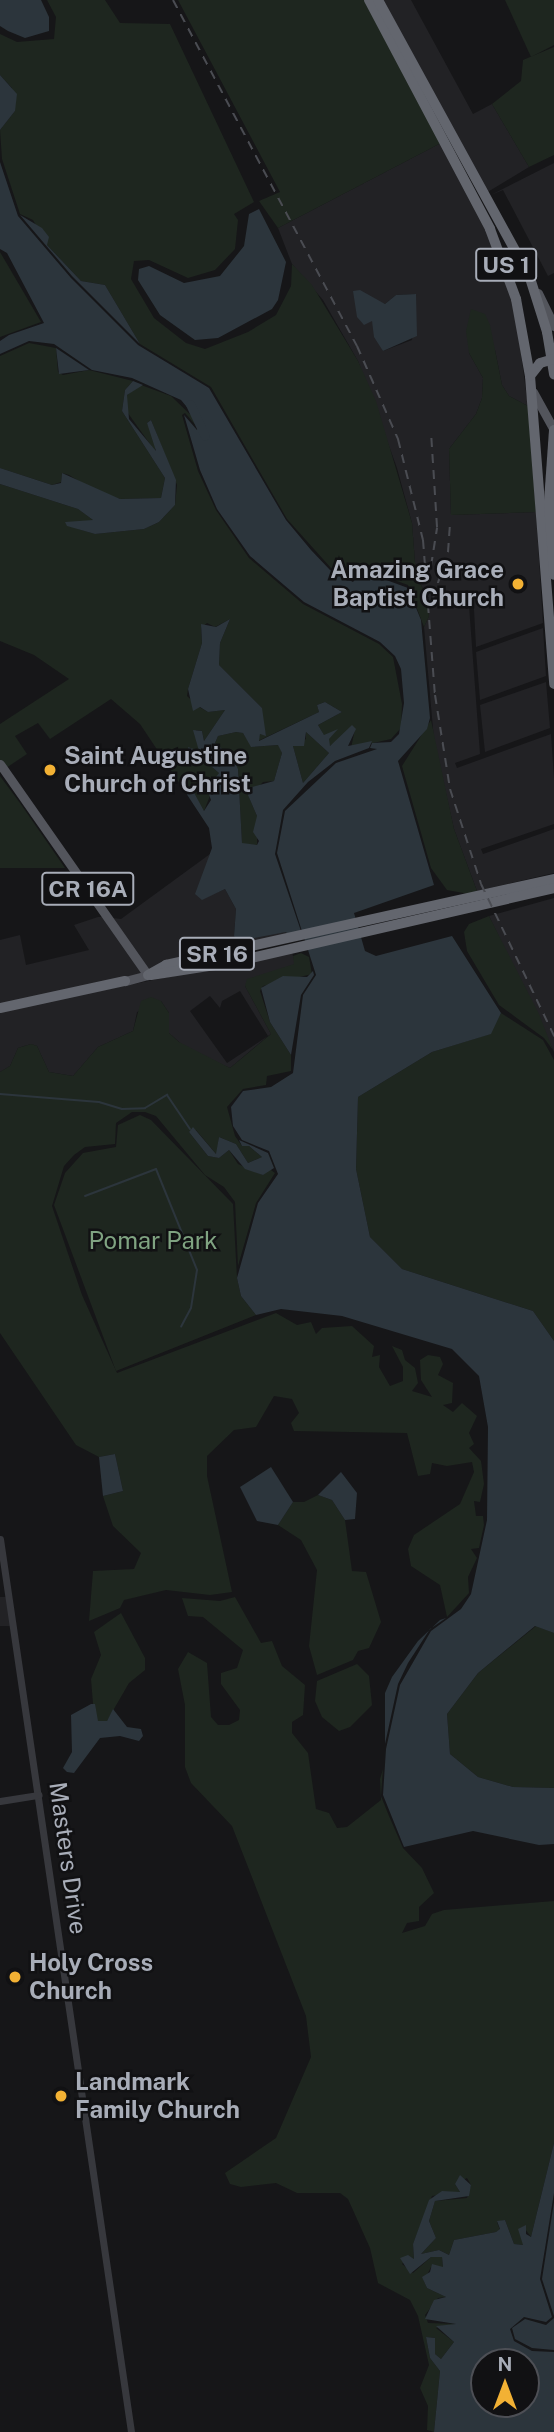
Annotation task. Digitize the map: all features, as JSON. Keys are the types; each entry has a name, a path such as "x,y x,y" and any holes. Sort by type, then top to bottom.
{"highway":[{"name":"US 1","path":"369,0 480,199 530,278 553,359 554,374"},
{"name":"US 1","path":"377,0 446,137"},
{"name":"US 1","path":"480,199 512,284 531,381 554,684"},
{"path":"531,381 540,363 553,359"},
{"path":"554,430 554,575"},
{"name":"SR 16","path":"148,975 166,965 289,945 554,879"},
{"name":"SR 16","path":"367,927 554,890"},
{"name":"SR 16","path":"0,1009 125,981"}],"main road":[{"path":"530,278 554,326"},
{"path":"531,381 554,430"},
{"name":"CR 16A","path":"0,764 148,975"},
{"name":"SR 16","path":"125,981 148,975"}],"street":[{"name":"Masters Drive","path":"0,1538 40,1795 131,2432"},
{"path":"0,1801 40,1795"}],"shaded area":[{"path":"0,0 41,0 49,17 49,31 25,38 0,26"},
{"path":"383,0 411,0 473,114 492,104 529,167 486,193"},
{"path":"0,75 17,94 15,111 0,130"},
{"path":"441,143 496,249 514,302 528,406 509,396 502,385 495,350 469,353 483,378 482,398 476,414 449,449 451,515 536,512 543,623 476,647 473,591 468,592 480,754 455,763 457,768 551,734 554,824 481,849 483,854 554,829 554,873 477,891 454,829 434,740 424,627 429,616 426,595 416,575 412,523 397,468 358,361 323,300 292,264 278,228","holes":["354,292 385,304 396,295 416,294 412,340 383,351 372,321 359,312"]},
{"path":"0,162 18,216 71,278 138,345 209,388 286,520 311,550 330,570 353,582 362,571 408,588 421,620 430,718 427,729 398,761 434,885 354,913 365,951 376,956 452,936 501,1013 491,1034 432,1052 358,1097 356,1169 370,1237 402,1269 533,1311 554,1341 554,1633 535,1626 478,1673 447,1714 450,1754 478,1777 513,1787 554,1788 554,1844 539,1845 473,1831 404,1847 383,1795 386,1749 400,1685 431,1631 461,1609 471,1594 487,1520 488,1427 479,1376 452,1349 342,1316 281,1309 256,1315 241,1296 237,1278 258,1203 278,1174 269,1151 242,1140 233,1126 231,1107 243,1091 271,1087 293,1073 303,995 316,975 277,853 285,811 336,763 377,749 370,748 372,743 391,742 399,734 404,703 401,669 395,656 380,642 304,602 250,556 217,509 200,470 184,415 197,430 201,424 181,400 132,378 92,370 54,344 29,341 0,354 0,341 9,335 44,323 7,253 0,249"},
{"path":"554,163 554,273 548,276 503,190 491,195"},
{"path":"259,209 286,262 278,300 272,309 218,338 195,340 160,315 138,280 139,269 149,266 184,283 220,276 244,246 249,214"},
{"path":"20,215 42,228 49,237 47,245 81,281 105,285 140,344 72,276"},
{"path":"360,290 385,304 396,295 416,294 417,336 383,351 374,337 372,321 364,325 357,317 353,291"},
{"path":"56,348 89,370 59,374"},
{"path":"133,381 143,385 127,395 129,419 156,451 147,423 151,420 176,480 175,505 159,522 144,529 95,534 67,526 65,522 93,520 78,509 0,484 0,468 52,485 61,483 62,473 120,499 161,498 165,478 122,411 125,390"},
{"path":"230,619 220,643 219,665 262,708 266,736 260,734 259,741 319,712 317,705 325,702 342,712 318,725 324,735 338,729 329,739 330,746 352,725 356,729 348,746 372,741 369,748 335,761 308,782 283,810 275,854 302,934 288,937 286,932 238,941 234,936 236,909 225,889 202,900 195,894 212,848 209,828 184,790 192,789 204,811 211,800 207,789 219,773 199,756 191,765 188,747 199,751 193,730 202,731 204,741 225,710 208,712 200,707 193,711 188,689 202,643 201,624 216,627","holes":["306,732 329,753 303,783 293,746 304,746","243,733 251,747 278,745 282,753 274,781 252,787 248,795 257,816 253,832 259,841 257,845 242,843 238,769 233,758 215,743 218,736"]},
{"path":"543,628 546,676 480,700 476,652"},
{"path":"546,682 550,728 485,752 480,705"},
{"path":"210,854 201,884 202,899 225,889 236,909 234,936 286,932 287,937 149,971 113,918 121,919"},
{"path":"554,898 554,1052 489,916"},
{"path":"106,917 144,973 0,1006 0,940 20,935 26,965 89,950 74,925"},
{"path":"292,952 295,964 245,986 271,1034 230,1068 187,1049 169,1033 169,1013 161,1001 137,1012 133,1031 98,1047 73,1076 49,1072 37,1046 31,1044 18,1048 10,1066 0,1072 0,1011","holes":["240,991 268,1036 227,1063 190,1011 210,996 220,1008 222,1001"]},
{"path":"313,971 314,975 301,995 291,1055 270,1022 261,988 283,976 307,977"},
{"path":"193,1127 216,1154 219,1137 236,1144 248,1163 262,1157 249,1146 242,1146 239,1140 268,1153 274,1168 263,1175 245,1169 229,1150 219,1158 208,1156 189,1132"},
{"path":"115,1454 123,1491 103,1496 99,1457"},
{"path":"271,1467 293,1502 278,1525 257,1521 240,1487"},
{"path":"341,1472 357,1493 355,1519 345,1520 332,1500 318,1495"},
{"path":"0,1597 7,1597 12,1626 0,1626"},
{"path":"429,1630 398,1684 385,1744 385,1693 392,1677"},
{"path":"95,1704 98,1721 107,1721 113,1709 127,1727 141,1729 143,1736 139,1741 120,1736 100,1738 74,1773 67,1772 63,1768 72,1752 71,1715"},
{"path":"554,2143 554,2193 540,2279 552,2317 546,2322 524,2317 510,2329 514,2341 527,2348 470,2348 470,2418 540,2418 540,2351 554,2352 554,2432 434,2432 440,2371 430,2358 426,2337 435,2338 435,2354 441,2359 454,2342 436,2326 456,2324 425,2319 434,2300 446,2297 427,2288 422,2277 430,2272 432,2264 443,2267 442,2257 431,2257 410,2274 400,2258 408,2255 414,2259 413,2244 429,2200 442,2191 460,2192 455,2184 460,2175 471,2185 469,2196 435,2201 429,2221 436,2238 421,2254 439,2250 449,2255 454,2240 496,2232 500,2229 497,2221 505,2220 514,2244 523,2245 518,2229 526,2225 526,2234 531,2237"},
{"path":"554,2202 554,2316 542,2279"},
{"path":"554,2318 554,2350 532,2348 515,2339 512,2328 525,2319 546,2325"}],"green space":[{"path":"47,0 105,0 120,23 170,24 254,202 234,214 238,220 235,249 215,270 188,278 149,260 134,261 131,279 154,318 186,343 205,349 248,332 276,315 291,286 292,264 312,285 358,361 376,401 412,523 416,575 426,595 429,616 424,627 408,585 363,569 357,569 353,580 331,568 287,519 211,387 140,344 105,285 81,281 47,245 33,220 20,214 2,159 0,130 15,111 12,88 0,75 0,34 17,42 54,39 56,17"},
{"path":"178,0 364,0 441,143 278,228 259,201 280,192"},
{"path":"505,0 554,0 554,45 531,57"},
{"path":"554,47 554,155 529,167 492,104 521,81 523,60"},
{"path":"0,252 41,322 0,337"},
{"path":"471,309 485,314 490,325 502,385 509,396 528,406 536,512 451,515 449,449 476,414 482,398 483,378 469,353 466,331"},
{"path":"29,343 56,348 58,372 63,375 89,370 133,381 125,390 122,411 165,478 161,498 120,499 95,491 62,473 61,482 52,485 0,468 0,356"},
{"path":"141,385 171,396 197,421 198,428 185,413 182,415 198,471 216,510 249,558 303,604 379,644 393,657 402,704 401,728 391,739 351,748 355,729 330,746 318,725 342,712 325,702 317,705 319,712 258,741 260,734 266,735 260,717 262,708 219,665 220,643 230,619 215,627 207,623 201,628 202,643 187,696 208,712 225,710 204,741 202,731 196,730 199,751 188,748 191,765 199,756 219,773 204,811 184,790 140,724 111,699 50,739 38,723 15,736 27,754 6,768 0,760 0,724 69,679 34,655 0,641 0,484 78,509 93,520 78,529 95,534 144,529 159,522 175,505 177,485 151,420 147,423 156,441 155,451 125,409 127,395"},
{"path":"431,720 454,829 477,891 469,894 447,890 431,868 402,766"},
{"path":"306,732 329,753 303,783 293,746 306,739"},
{"path":"243,733 252,747 279,745 282,753 274,781 263,782 249,797 257,816 257,845 242,844 238,769 215,743 218,736"},
{"path":"0,776 20,803 65,868 0,868"},
{"path":"489,916 539,1014 553,1050 544,1038 499,1005 467,951 464,932 469,924"},
{"path":"301,953 309,957 312,974 263,986 260,991 270,1022 291,1055 291,1071 267,1076 266,1085 243,1089 227,1107 235,1136 242,1146 249,1146 262,1157 248,1163 236,1144 219,1137 217,1155 196,1130 189,1132 208,1156 219,1158 229,1150 238,1164 263,1175 268,1168 275,1173 256,1203 238,1266 235,1202 224,1187 205,1175 156,1116 145,1112 132,1112 116,1123 115,1144 85,1147 74,1155 64,1166 52,1206 82,1295 117,1373 276,1313 297,1325 311,1322 316,1334 322,1328 352,1326 374,1346 372,1357 380,1355 379,1367 390,1386 403,1381 403,1367 392,1346 402,1350 405,1360 415,1368 418,1383 412,1391 432,1397 421,1380 420,1360 428,1355 440,1357 443,1364 438,1375 453,1383 452,1403 443,1405 453,1412 462,1403 477,1416 469,1433 474,1444 469,1448 481,1461 484,1484 480,1502 474,1501 476,1516 483,1516 484,1525 479,1548 471,1549 477,1558 468,1577 469,1593 447,1617 440,1585 411,1566 408,1549 414,1535 460,1504 474,1472 472,1462 447,1466 432,1463 430,1474 418,1476 407,1433 294,1431 291,1423 299,1413 292,1399 274,1396 256,1427 234,1430 207,1456 207,1476 232,1592 210,1595 166,1590 124,1600 120,1608 89,1621 93,1571 134,1569 141,1553 113,1526 103,1496 123,1491 115,1454 99,1457 76,1445 0,1333 0,1072 10,1066 18,1048 31,1044 37,1046 49,1072 73,1076 98,1047 133,1031 141,1001 151,997 161,1001 169,1013 169,1033 179,1042 230,1068 271,1034 245,986 247,979 294,964 293,956"},
{"path":"501,1013 543,1040 554,1060 554,1341 533,1311 402,1269 370,1237 356,1169 358,1097 432,1052 490,1034"},
{"name":"Pomar Park","path":"140,1115 151,1120 233,1204 237,1278 241,1296 256,1315 116,1371 54,1205 65,1173 83,1153 116,1147 118,1125"},
{"path":"318,1495 332,1500 345,1520 352,1571 366,1572 381,1622 369,1648 358,1651 353,1660 317,1675 309,1646 317,1570 301,1540 278,1525 293,1502 304,1502"},
{"path":"235,1597 261,1643 272,1641 282,1666 305,1685 303,1715 292,1722 292,1733 308,1753 316,1809 329,1813 337,1828 347,1827 381,1800 380,1779 383,1769 381,1796 389,1816 403,1848 422,1868 434,1893 419,1907 419,1921 407,1923 402,1933 425,1926 432,1914 444,1910 554,1901 554,2143 531,2237 525,2229 523,2245 514,2244 505,2220 497,2222 500,2230 496,2232 454,2240 449,2255 439,2250 421,2254 436,2238 429,2221 435,2201 467,2198 471,2185 467,2178 455,2184 460,2192 432,2196 413,2244 414,2259 409,2256 402,2264 413,2273 431,2257 442,2257 443,2267 431,2267 424,2281 427,2288 446,2297 438,2298 425,2315 428,2323 456,2324 436,2328 454,2342 441,2359 435,2354 435,2338 426,2337 430,2358 440,2371 434,2432 427,2430 428,2406 420,2388 429,2365 418,2316 410,2300 378,2283 370,2248 348,2199 340,2193 297,2193 276,2183 241,2187 230,2184 225,2173 276,2138 311,2057 306,2016 232,1826 191,1783 185,1767 185,1705 178,1669 188,1652 207,1663 211,1717 218,1725 229,1725 239,1720 240,1710 221,1684 221,1673 237,1668 243,1650 203,1617 188,1616 182,1598 220,1601"},
{"path":"121,1613 145,1658 145,1670 129,1683 107,1721 98,1721 94,1716 91,1679 101,1655 94,1632"},
{"path":"536,1626 554,1633 554,1788 513,1787 478,1777 450,1754 447,1714 478,1673"},
{"path":"357,1664 369,1676 372,1705 350,1727 339,1731 322,1717 315,1701 317,1681"}],"waterway":[{"path":"190,404 205,436"},
{"path":"0,1094 99,1102 122,1109 145,1108 167,1095 190,1129"},
{"path":"85,1196 156,1169 197,1270 191,1308 181,1327"}],"railway":[{"path":"173,0 357,346 398,439 423,540 435,695 450,789 481,884 554,1036"},
{"path":"431,431 437,527 431,566"},
{"path":"433,598 448,552 450,524"}],"place":[{"name":"Amazing Grace Baptist Church","path":"518,584"},
{"name":"Saint Augustine Church of Christ","path":"50,770"},
{"name":"Holy Cross Church","path":"15,1977"},
{"name":"Landmark Family Church","path":"61,2096"}]}
